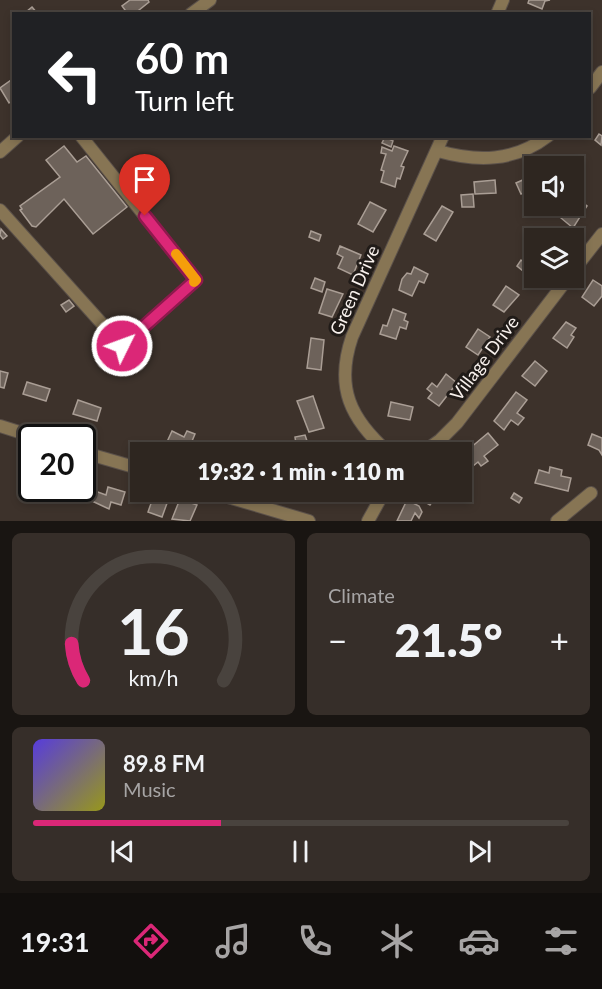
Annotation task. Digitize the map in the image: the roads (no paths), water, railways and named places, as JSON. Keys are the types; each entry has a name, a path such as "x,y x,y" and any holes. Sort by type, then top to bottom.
{"street":[{"path":"194,12 210,0"},
{"path":"591,87 602,72"},
{"path":"0,152 16,138"},
{"path":"0,210 122,346 196,280 83,138"},
{"name":"Green Drive","path":"378,442 363,426 351,408 344,380 346,358 352,336 442,138"},
{"path":"438,151 464,158 501,158 528,149 545,138"},
{"path":"584,257 602,234"},
{"name":"Village Drive","path":"437,442 457,423 560,288"},
{"path":"0,426 18,432"},
{"path":"96,456 130,466"},
{"path":"557,521 591,493"},
{"path":"245,502 309,521"},
{"path":"368,521 378,502"}]}
